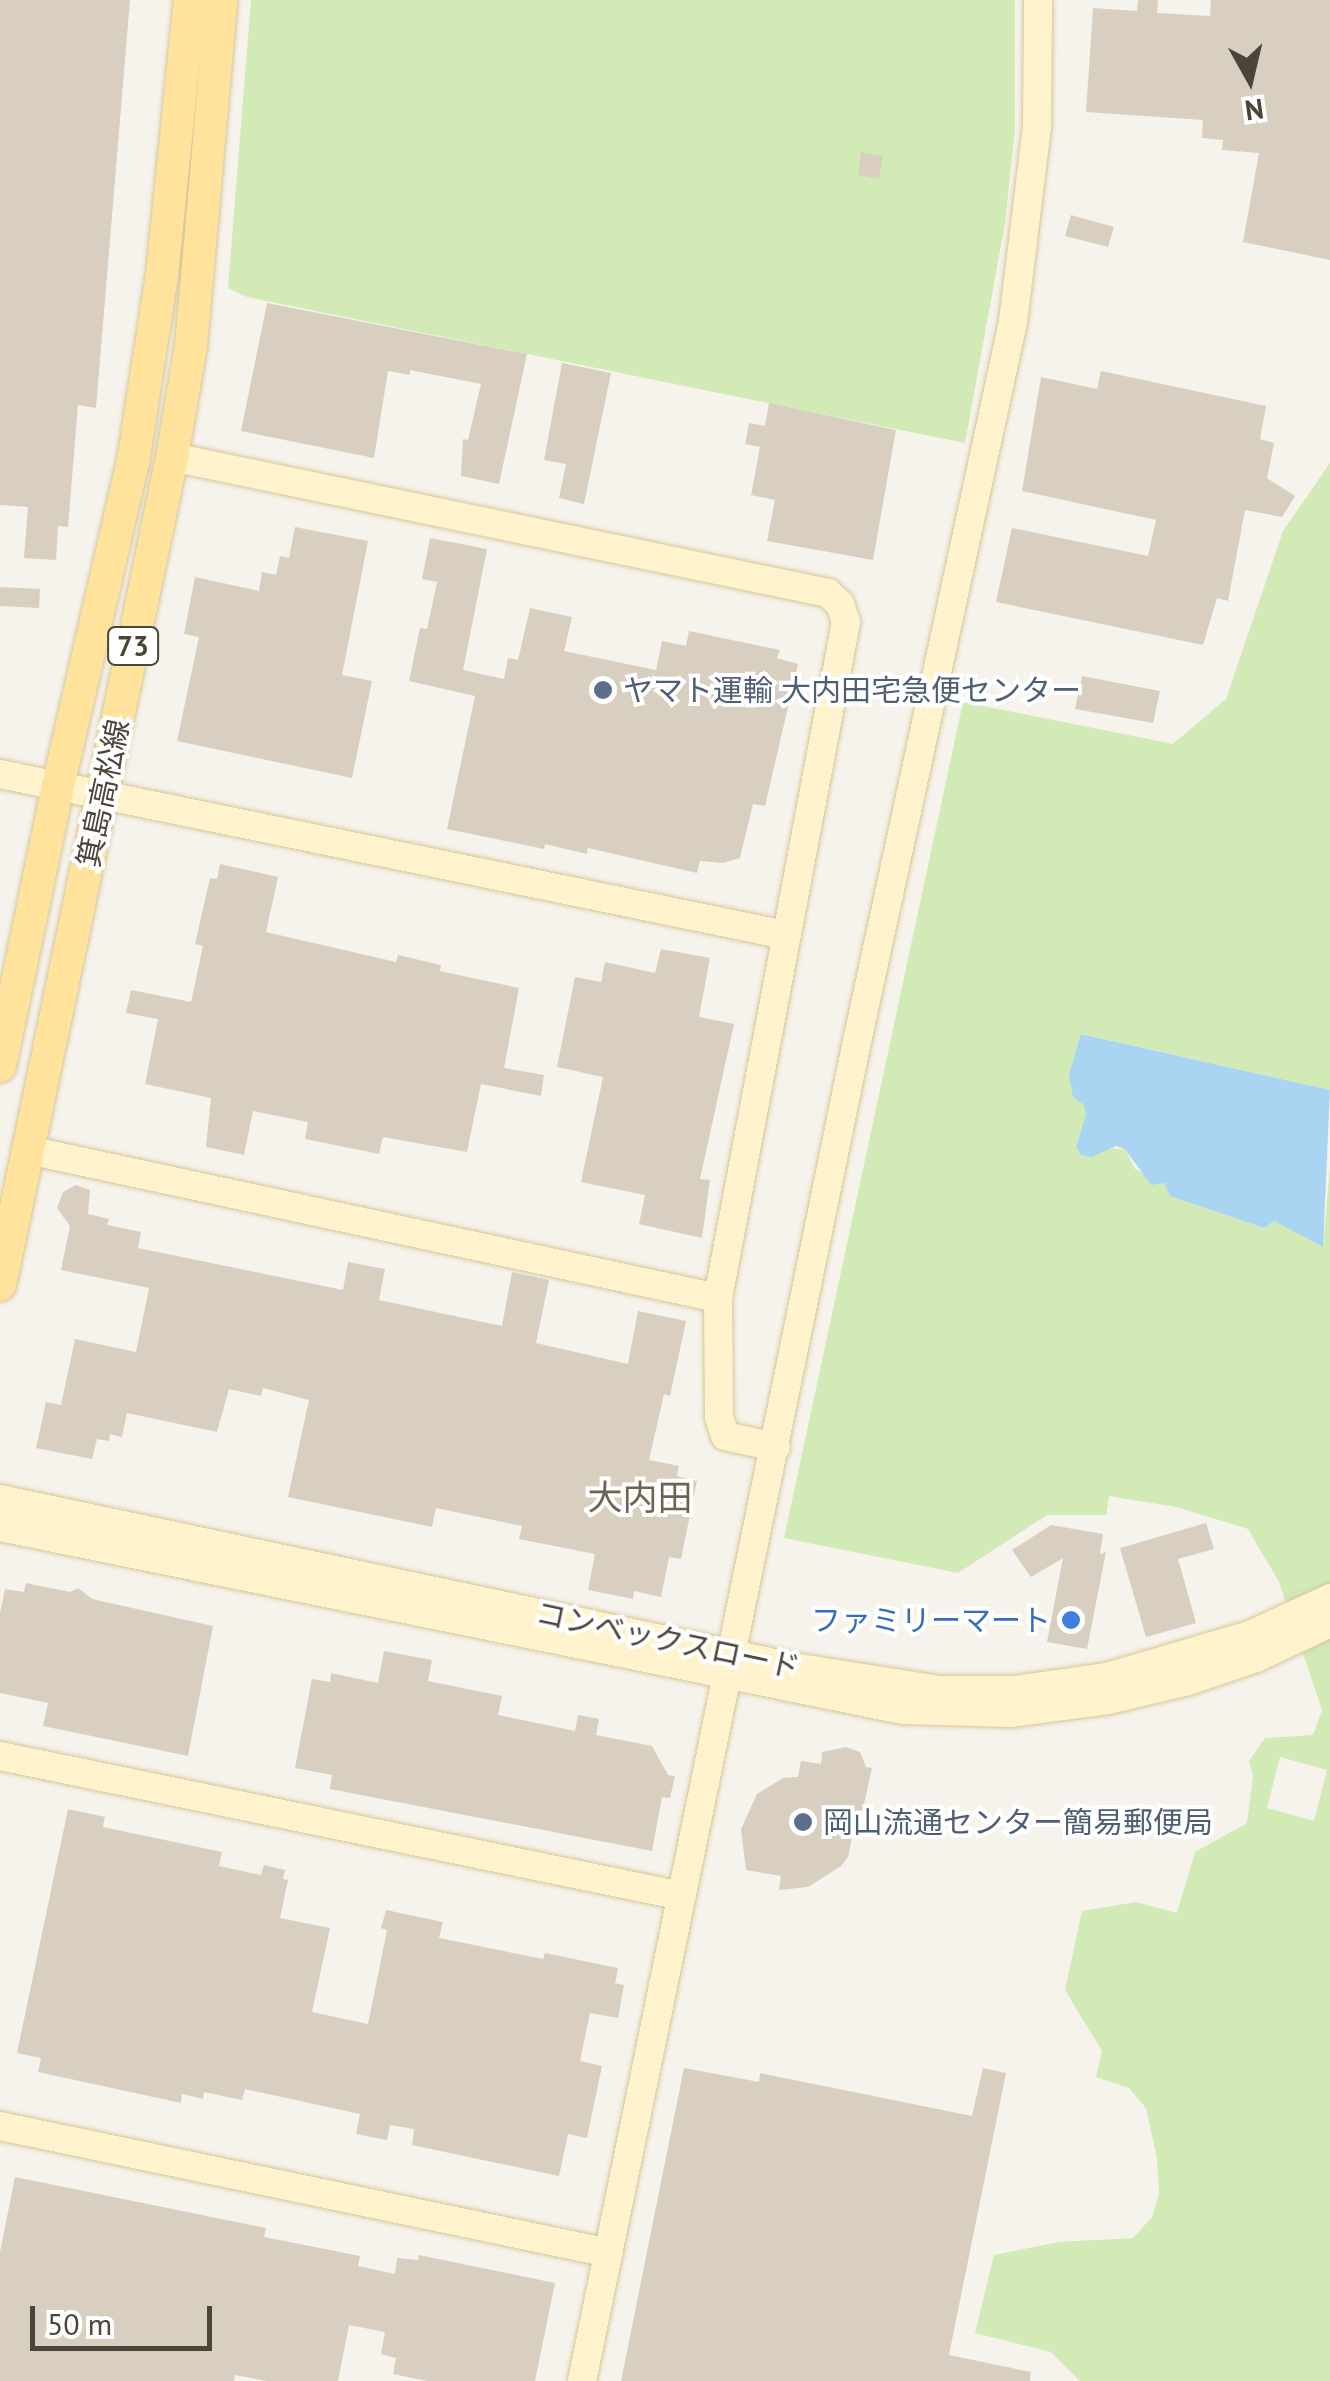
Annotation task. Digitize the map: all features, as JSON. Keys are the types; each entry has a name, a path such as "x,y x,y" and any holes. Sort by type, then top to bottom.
{"main road":[{"name":"箕島高松線","path":"0,1066 58,786 132,462 162,275 190,0"},
{"name":"箕島高松線","path":"0,1285 172,457 190,346 221,0"}],"street":[{"path":"582,2381 858,1037 1012,322 1037,126 1038,0"},
{"path":"172,457 828,592 840,604 846,622 718,1298 719,1417 725,1436 776,1447"},
{"path":"0,774 786,935"},
{"path":"28,1150 718,1298"},
{"name":"コンベックスロード","path":"0,1499 731,1666 903,1710 1037,1711 1184,1682 1256,1658 1330,1624"},
{"name":"コンベックスロード","path":"0,1527 731,1666 886,1685 1014,1690 1107,1678 1250,1634 1330,1598"},
{"path":"0,1756 682,1896"},
{"path":"0,2126 608,2253"}],"green space":[{"path":"251,0 1015,0 1015,129 1005,223 965,443 247,297 228,288"},
{"path":"1330,463 1330,1090 1082,1034 1086,1114 1076,1147 1125,1149 1135,1169 1164,1183 1170,1196 1264,1228 1274,1221 1323,1246 1330,1167 1330,2381 1080,2381 1051,2352 975,2333 994,2255 1059,2242 1133,2238 1152,2217 1159,2195 1157,2158 1146,2108 1129,2088 1096,2077 1102,2051 1065,1990 1082,1911 1136,1902 1177,1913 1195,1852 1247,1823 1253,1776 1249,1761 1265,1738 1313,1735 1322,1710 1279,1582 1248,1529 1176,1507 1109,1496 1106,1515 1047,1515 958,1573 784,1538 963,702 1173,744 1226,699 1283,531","holes":["1280,1757 1327,1770 1314,1821 1267,1808"]}],"water":[{"path":"1081,1034 1330,1090 1323,1247 1274,1221 1264,1228 1170,1196 1164,1183 1151,1185 1125,1149 1116,1146 1092,1157 1081,1155 1076,1147 1086,1114 1084,1105 1073,1097 1069,1075"}],"building":[{"path":"0,0 130,0 96,408 78,405 68,527 58,526 56,560 24,558 28,507 0,505"},
{"path":"1138,0 1158,0 1157,13 1210,16 1211,0 1330,0 1330,260 1243,242 1259,153 1222,150 1223,140 1202,138 1203,120 1086,112 1093,8 1137,11"},
{"path":"861,152 883,156 879,179 858,175"},
{"path":"1071,215 1114,227 1108,247 1065,236"},
{"path":"267,303 527,354 499,484 461,476 463,439 468,440 481,384 410,370 410,375 388,371 374,458 241,431"},
{"path":"562,363 611,373 584,504 559,498 566,464 544,460"},
{"path":"1101,371 1266,406 1260,439 1274,443 1267,478 1295,496 1282,517 1245,510 1228,601 1217,598 1203,645 996,602 1012,528 1148,556 1156,520 1022,491 1041,377 1097,389"},
{"path":"769,403 896,430 873,560 767,541 775,500 751,495 760,447 745,444 749,423 765,426"},
{"path":"295,527 368,541 342,675 372,681 352,778 177,741 199,637 184,634 195,577 259,591 262,572 276,575 280,556 289,558"},
{"path":"430,538 487,549 463,670 504,679 508,658 518,660 530,608 572,617 564,651 656,670 662,641 686,646 689,631 780,650 777,658 798,664 765,806 753,804 740,858 723,863 700,861 697,873 588,848 587,854 545,844 544,849 447,829 475,696 409,681 420,628 427,629 437,582 422,579"},
{"path":"0,587 40,589 39,608 0,606"},
{"path":"1082,676 1160,691 1153,723 1075,709"},
{"path":"220,864 278,877 266,932 396,962 398,955 441,965 440,971 519,988 504,1068 544,1075 541,1096 481,1084 467,1152 383,1137 379,1154 305,1139 308,1122 253,1111 244,1155 206,1147 211,1098 145,1084 158,1019 126,1013 131,990 191,1002 203,946 195,944 210,878 217,879"},
{"path":"661,949 710,958 699,1017 734,1024 700,1179 710,1180 702,1238 639,1224 645,1195 581,1182 603,1077 557,1067 575,977 601,982 605,962 655,973"},
{"path":"76,1185 90,1190 88,1214 109,1219 107,1225 141,1232 138,1248 343,1290 348,1262 385,1269 379,1300 502,1326 512,1272 549,1280 536,1343 628,1364 638,1311 686,1321 670,1396 664,1394 649,1460 679,1466 677,1476 697,1481 681,1559 669,1557 661,1597 634,1591 633,1599 588,1590 595,1554 519,1539 522,1526 436,1508 432,1527 288,1497 309,1400 263,1388 261,1396 229,1389 217,1432 127,1413 122,1437 110,1434 109,1441 97,1439 92,1459 36,1448 46,1402 61,1405 75,1339 136,1352 149,1288 61,1270 70,1226 57,1208 63,1192"},
{"path":"1206,1523 1214,1549 1178,1559 1196,1623 1146,1637 1120,1548"},
{"path":"1051,1525 1103,1534 1100,1554 1106,1552 1087,1649 1047,1642 1063,1558 1031,1577 1012,1550"},
{"path":"26,1583 70,1592 78,1588 92,1599 213,1626 188,1756 43,1726 48,1703 0,1693 0,1613 5,1589 24,1592"},
{"path":"384,1651 432,1660 428,1681 502,1696 498,1715 575,1731 578,1715 599,1719 596,1735 652,1746 668,1775 675,1776 670,1798 662,1797 652,1851 330,1789 332,1775 295,1768 312,1679 330,1682 331,1673 378,1683"},
{"path":"846,1747 860,1752 866,1767 872,1768 862,1813 857,1812 848,1857 841,1866 808,1887 779,1890 781,1876 746,1870 741,1829 757,1794 783,1778 798,1777 801,1761 821,1764 822,1752"},
{"path":"68,1809 105,1817 103,1827 222,1852 219,1866 261,1875 264,1865 285,1870 283,1879 288,1880 280,1918 330,1928 312,2012 368,2024 387,1930 381,1928 386,1910 443,1922 439,1938 543,1959 545,1953 618,1968 615,1983 624,1985 618,2018 590,2013 580,2061 602,2066 587,2138 568,2134 559,2176 412,2145 414,2129 390,2125 387,2140 356,2134 360,2114 245,2089 242,2100 204,2092 203,2099 182,2094 181,2103 38,2072 41,2058 17,2053"},
{"path":"684,2068 759,2082 760,2073 972,2116 983,2068 1006,2073 949,2355 1031,2372 1030,2381 621,2381"},
{"path":"15,2177 266,2228 264,2237 360,2256 358,2266 395,2274 397,2258 418,2260 419,2255 555,2283 535,2381 427,2381 393,2374 396,2358 381,2354 385,2332 349,2325 338,2381 266,2381 235,2375 234,2381 0,2381 0,2252"}],"place":[{"name":"ヤマト運輸 大内田宅急便センター","path":"603,690"},
{"name":"ファミリーマート","path":"1071,1620"},
{"name":"岡山流通センター簡易郵便局","path":"803,1822"}],"district":[{"name":"大内田","path":"640,1497"}]}
